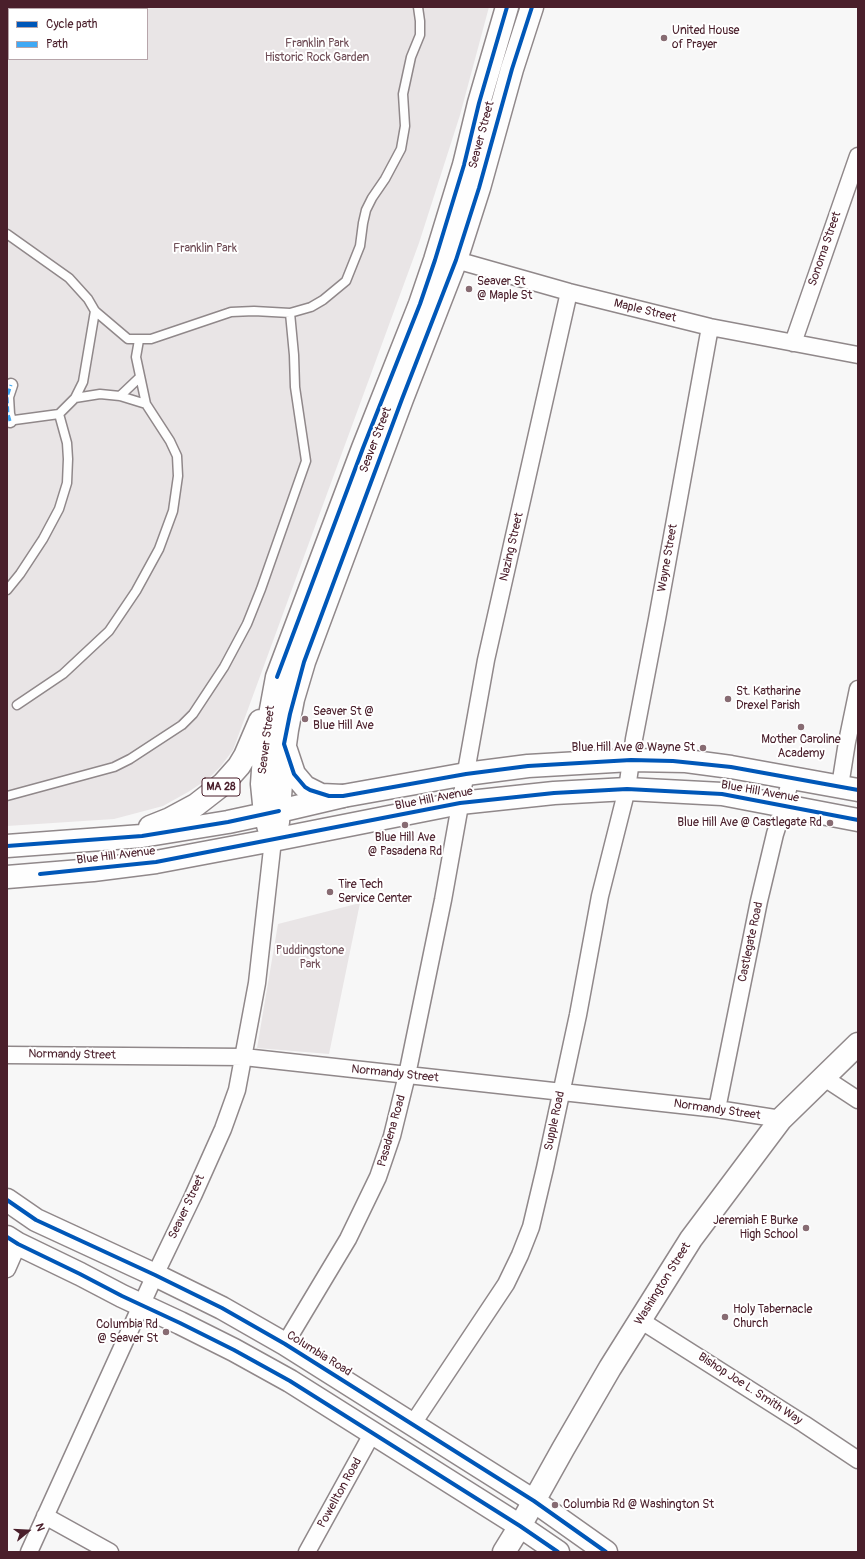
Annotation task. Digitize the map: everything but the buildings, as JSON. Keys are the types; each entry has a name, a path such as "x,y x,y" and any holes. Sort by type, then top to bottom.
{"main road":[{"name":"Seaver Street","path":"273,840 278,822 272,812 262,784 263,762 270,709 277,677 363,448 420,304 446,260 464,165 479,103 508,7"},
{"name":"Seaver Street","path":"272,812 293,699 313,637 446,260 479,188 510,76 532,7"},
{"name":"MA 28","path":"108,839 144,829 170,819 207,798 224,784 245,756 277,677"},
{"path":"284,744 294,774 305,787 321,795 343,796"},
{"name":"Blue Hill Avenue","path":"7,846 108,839 168,832 272,812 343,796 466,774 528,766 631,760 686,761 731,767 849,788"},
{"name":"Blue Hill Avenue","path":"7,877 93,870 156,862 460,803 554,793 627,789 722,794 858,820"},
{"name":"Washington Street","path":"504,1552 562,1449 679,1256 709,1213 781,1119 858,1044"},
{"name":"Columbia Road","path":"7,1200 36,1220 222,1308 285,1344 534,1501 606,1552"},
{"path":"13,1240 142,1306 186,1326 290,1381 520,1526 558,1552"}],"street":[{"name":"Sonoma Street","path":"793,343 858,156"},
{"name":"Maple Street","path":"446,260 710,327 858,355"},
{"name":"Nazing Street","path":"460,803 486,660 569,292"},
{"name":"Wayne Street","path":"627,789 710,327"},
{"path":"9,421 7,398 11,385"},
{"path":"849,788 847,742 858,689"},
{"name":"Castlegate Road","path":"717,1109 759,901 775,834 791,777"},
{"name":"Supple Road","path":"412,1425 506,1284 531,1227 578,1016 600,896 627,789"},
{"name":"Pasadena Road","path":"285,1344 348,1239 378,1177 392,1136 407,1075 443,900 460,803"},
{"name":"Seaver Street","path":"29,1552 223,1129 237,1090 257,983 273,840"},
{"name":"Normandy Street","path":"7,1055 244,1057 717,1109 781,1119"},
{"path":"823,1077 858,1100"},
{"path":"7,1270 13,1240"},
{"name":"Bishop Joe L. Smith Way","path":"640,1320 858,1460"},
{"name":"Powellton Road","path":"307,1552 372,1434"},
{"path":"45,1516 110,1552"}],"lane":[{"path":"7,234 69,278 88,299 96,311 128,339 151,339 231,312 254,311 290,313 311,307 323,300 346,281 360,246 366,210 401,149 405,126 403,94 411,57 420,35 418,7"},
{"path":"9,421 59,414 75,398 83,382 96,311"},
{"path":"7,796 114,767 130,759 182,725 194,714 224,667 247,624 261,589 306,461 295,387 290,313"},
{"path":"17,705 63,674 109,631 136,590 159,549 173,512 178,476 177,456 146,404 136,357 139,340"},
{"path":"120,396 140,377"},
{"path":"75,398 100,394 120,396 146,404"},
{"path":"7,590 20,574 43,539 59,510 67,483 67,444 59,414"}],"green space":[{"name":"Franklin Park","path":"7,7 489,7 460,115 419,243 233,750 221,766 208,779 188,792 163,806 114,819 7,826"},
{"name":"Puddingstone Park","path":"360,903 329,1054 257,1048 278,924"}],"marked path":[{"path":"10,421 7,397 11,385"}],"cycle path":[{"path":"277,677 363,448 420,304 464,165 479,103 507,7"},
{"path":"532,7 512,69 479,188 456,260 402,399 304,662 290,714 284,744 294,774 305,787 310,790 329,796 343,796 466,774 528,766 631,760 673,761 731,767 858,790"},
{"path":"40,874 156,862 460,803 554,793 627,789 722,794 858,820"},
{"path":"7,846 142,836 228,822 279,811"},
{"path":"7,1200 36,1220 222,1308 285,1344 534,1501 606,1552"},
{"path":"7,1237 18,1244 122,1296 234,1350 290,1381 520,1526 558,1552"}],"place":[{"name":"United House of Prayer","path":"664,38"},
{"name":"Seaver St @ Maple St","path":"469,289"},
{"name":"St. Katharine Drexel Parish","path":"728,699"},
{"name":"Seaver St @ Blue Hill Ave","path":"305,719"},
{"name":"Mother Caroline Academy","path":"801,727"},
{"name":"Blue Hill Ave @ Wayne St","path":"703,748"},
{"name":"Blue Hill Ave @ Castlegate Rd","path":"830,823"},
{"name":"Blue Hill Ave @ Pasadena Rd","path":"405,825"},
{"name":"Tire Tech Service Center","path":"330,892"},
{"name":"Jeremiah E Burke High School","path":"806,1228"},
{"name":"Holy Tabernacle Church","path":"725,1317"},
{"name":"Columbia Rd @ Seaver St","path":"166,1332"},
{"name":"Columbia Rd @ Washington St","path":"555,1505"}],"park label":[{"name":"Franklin Park Historic Rock Garden","path":"317,51"}]}
